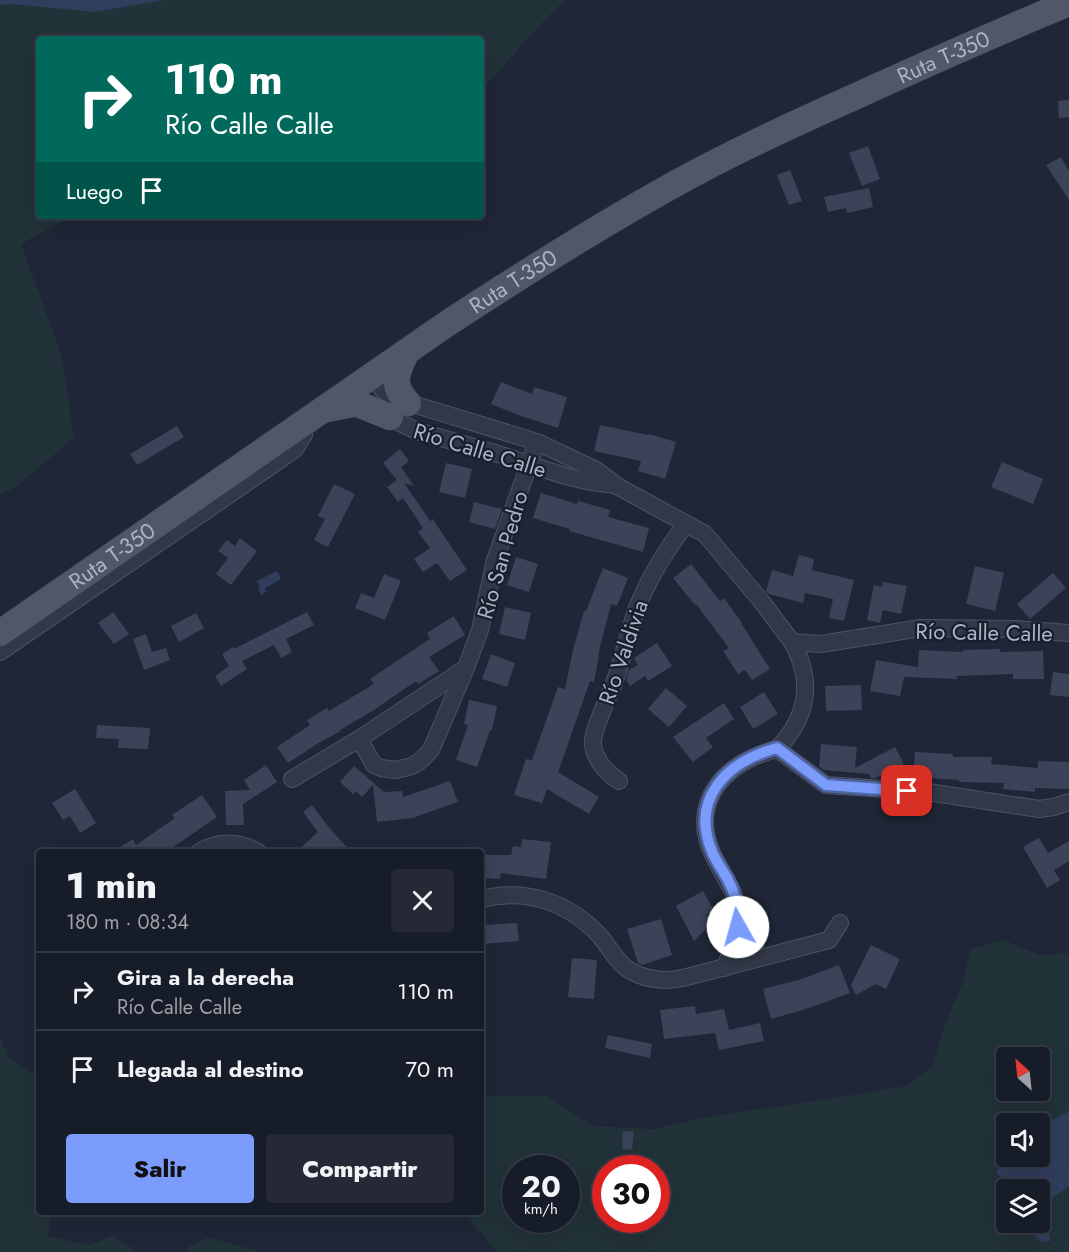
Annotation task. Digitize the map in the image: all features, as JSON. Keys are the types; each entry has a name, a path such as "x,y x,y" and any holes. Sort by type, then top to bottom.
{"main road":[{"name":"Ruta T-350","path":"0,633 501,288 606,223 742,149 875,87 1069,3"},
{"path":"311,417 352,404 399,410 402,398 397,384 398,369 406,353"}],"street":[{"name":"Río Calle Calle","path":"366,380 378,384 393,398 406,427 565,476 617,486"},
{"name":"Río Calle Calle","path":"399,410 537,442 596,470 617,486 705,534 792,642 802,663 804,675 805,698 798,720 792,731 777,748 753,757 731,771 716,786 707,805 706,825 710,846 733,891 739,917 737,936 724,968"},
{"path":"0,652 294,449 304,435 311,417"},
{"name":"Río San Pedro","path":"359,739 374,765 389,770 404,769 419,762 431,750 480,630 495,560 537,442"},
{"name":"Río Valdivia","path":"619,781 601,765 593,740 614,685 628,635 644,592 660,561 686,524"},
{"name":"Río Calle Calle","path":"792,642 821,644 921,628 1014,629 1069,633"},
{"path":"292,779 359,739 466,668"},
{"path":"777,748 826,785 928,792 1039,809 1069,802"},
{"path":"206,849 228,843 251,849"},
{"path":"484,899 517,894 542,898 555,903 591,927 621,964 630,971 651,979 672,980 829,940 840,923"}],"shaded area":[{"path":"0,0 565,0 484,88 484,36 36,36 36,219 67,219 21,244 62,357 74,438 16,487 0,495"},
{"path":"1004,940 1039,955 1069,953 1069,1111 1050,1121 1050,1113 996,1113 996,1167 1003,1167 1006,1179 996,1179 996,1233 1051,1233 1050,1200 1069,1186 1069,1252 497,1252 466,1215 484,1215 484,1096 546,1096 594,1126 653,1129 707,1117 907,1086 933,1066 943,1030 964,979 970,949"},
{"path":"0,1035 8,1057 36,1075 36,1215 52,1215 48,1236 90,1245 113,1235 137,1252 0,1252"},
{"path":"209,1237 259,1252 186,1252 188,1247"}],"water":[{"path":"0,0 164,0 95,12 12,4 0,5"},
{"path":"277,571 281,579 265,588 266,592 261,595 257,581"},
{"path":"1069,1111 1069,1186 1050,1200 1050,1179 1006,1179 997,1174 998,1167 1050,1167 1050,1121"},
{"path":"1032,1233 1049,1233 1050,1241 1044,1242"}],"building":[{"path":"1069,100 1069,117 1059,118 1058,101"},
{"path":"868,146 880,179 862,186 849,153"},
{"path":"1061,157 1069,171 1069,200 1046,165"},
{"path":"790,170 802,201 789,205 777,175"},
{"path":"869,188 873,207 847,213 846,208 828,212 824,197"},
{"path":"501,382 532,394 534,387 567,397 558,428 491,404"},
{"path":"600,425 649,434 676,442 665,479 638,471 641,461 594,451"},
{"path":"177,426 184,437 137,465 130,454"},
{"path":"400,449 409,461 401,467 414,486 404,483 431,522 432,518 467,570 450,581 437,563 423,572 414,559 430,548 418,532 423,528 403,498 398,502 387,487 397,480 383,463"},
{"path":"1002,462 1043,479 1033,504 991,487"},
{"path":"446,463 472,469 465,498 439,492"},
{"path":"334,484 355,494 328,547 314,540 325,519 318,516"},
{"path":"541,493 577,504 578,501 610,510 608,517 649,528 643,552 533,518"},
{"path":"474,502 502,509 495,529 469,522"},
{"path":"240,538 257,551 231,585 216,574 228,558 218,551 227,540 235,546"},
{"path":"799,555 814,559 812,570 854,580 844,621 829,618 833,599 805,593 803,603 769,594 766,591 772,570 793,576"},
{"path":"516,557 538,564 529,592 507,585"},
{"path":"691,564 720,601 724,598 770,669 752,680 745,670 738,674 723,651 729,648 673,578"},
{"path":"975,566 1004,573 995,611 966,604"},
{"path":"603,568 628,578 617,606 611,604 598,655 594,682 590,681 558,772 599,797 589,814 547,789 542,803 514,795 526,759 532,760 558,687 565,689 584,611 586,611"},
{"path":"1053,573 1066,588 1030,619 1017,604"},
{"path":"384,574 401,581 385,620 355,608 361,593 374,598"},
{"path":"883,582 907,586 901,614 883,610 880,623 867,620 874,585 882,587"},
{"path":"505,607 531,613 525,640 499,634"},
{"path":"113,612 129,634 114,644 98,623"},
{"path":"307,612 314,625 286,639 292,652 281,658 274,645 242,661 247,669 221,686 215,676 229,666 222,654"},
{"path":"196,613 204,628 179,642 171,626"},
{"path":"454,616 465,635 429,657 439,671 418,684 416,681 288,763 277,747 310,725 307,720 327,708 329,711 374,684 370,679 430,639 427,633"},
{"path":"146,634 152,652 166,648 170,660 144,670 133,639"},
{"path":"657,643 672,666 648,681 645,676 630,686 626,680 629,670 638,665 634,658"},
{"path":"1000,649 1000,652 1043,651 1044,679 1013,679 1013,674 957,676 957,679 904,677 900,696 870,691 876,660 918,667 919,650 963,652 963,650"},
{"path":"491,654 515,663 507,687 482,679"},
{"path":"1053,672 1069,674 1069,697 1050,695"},
{"path":"861,685 862,710 826,711 825,686"},
{"path":"666,688 687,706 669,727 648,709"},
{"path":"764,692 778,714 753,729 740,707"},
{"path":"469,700 497,706 492,730 490,730 477,767 456,760 468,725 464,724"},
{"path":"724,703 734,719 706,738 713,747 693,762 673,737"},
{"path":"97,725 150,728 148,749 118,748 119,739 96,738"},
{"path":"821,744 857,747 855,768 895,747 904,764 876,778 871,778 869,774 824,770 819,767"},
{"path":"915,752 953,754 953,757 992,757 991,764 1038,768 1038,761 1069,762 1069,789 1035,788 1035,792 1003,789 1004,783 959,782 959,780 913,777"},
{"path":"266,765 277,782 243,804 244,825 226,825 225,791 250,790 244,780"},
{"path":"354,766 384,792 402,791 403,797 450,781 458,802 412,818 377,822 373,785 362,797 356,791 353,794 340,782"},
{"path":"75,789 96,823 80,833 70,816 63,820 52,803"},
{"path":"202,795 217,817 170,849 117,849 133,839 136,845 175,818 172,815"},
{"path":"312,805 348,849 299,849 318,832 303,812"},
{"path":"1039,838 1048,853 1069,841 1069,861 1054,870 1060,880 1047,888 1023,847"},
{"path":"522,839 551,842 546,879 501,873 500,879 484,878 484,855 511,855 513,846 521,847"},
{"path":"703,891 714,911 706,915 713,922 694,941 676,906"},
{"path":"661,919 672,955 642,965 638,963 627,929"},
{"path":"517,923 519,941 484,944 484,925"},
{"path":"871,945 900,959 886,989 876,984 856,995 851,985"},
{"path":"572,958 597,960 594,999 568,997"},
{"path":"839,965 850,993 771,1019 763,989 802,979"},
{"path":"695,1006 696,1014 724,1009 729,1030 760,1023 764,1041 719,1050 715,1033 664,1039 660,1010"},
{"path":"608,1035 652,1044 650,1058 605,1048"},
{"path":"623,1131 634,1132 632,1150 622,1149"}],"route":[{"path":"738,927 739,917 733,891 714,856 706,825 710,796 716,786 731,771 753,757 777,748 826,785 907,791"}]}
